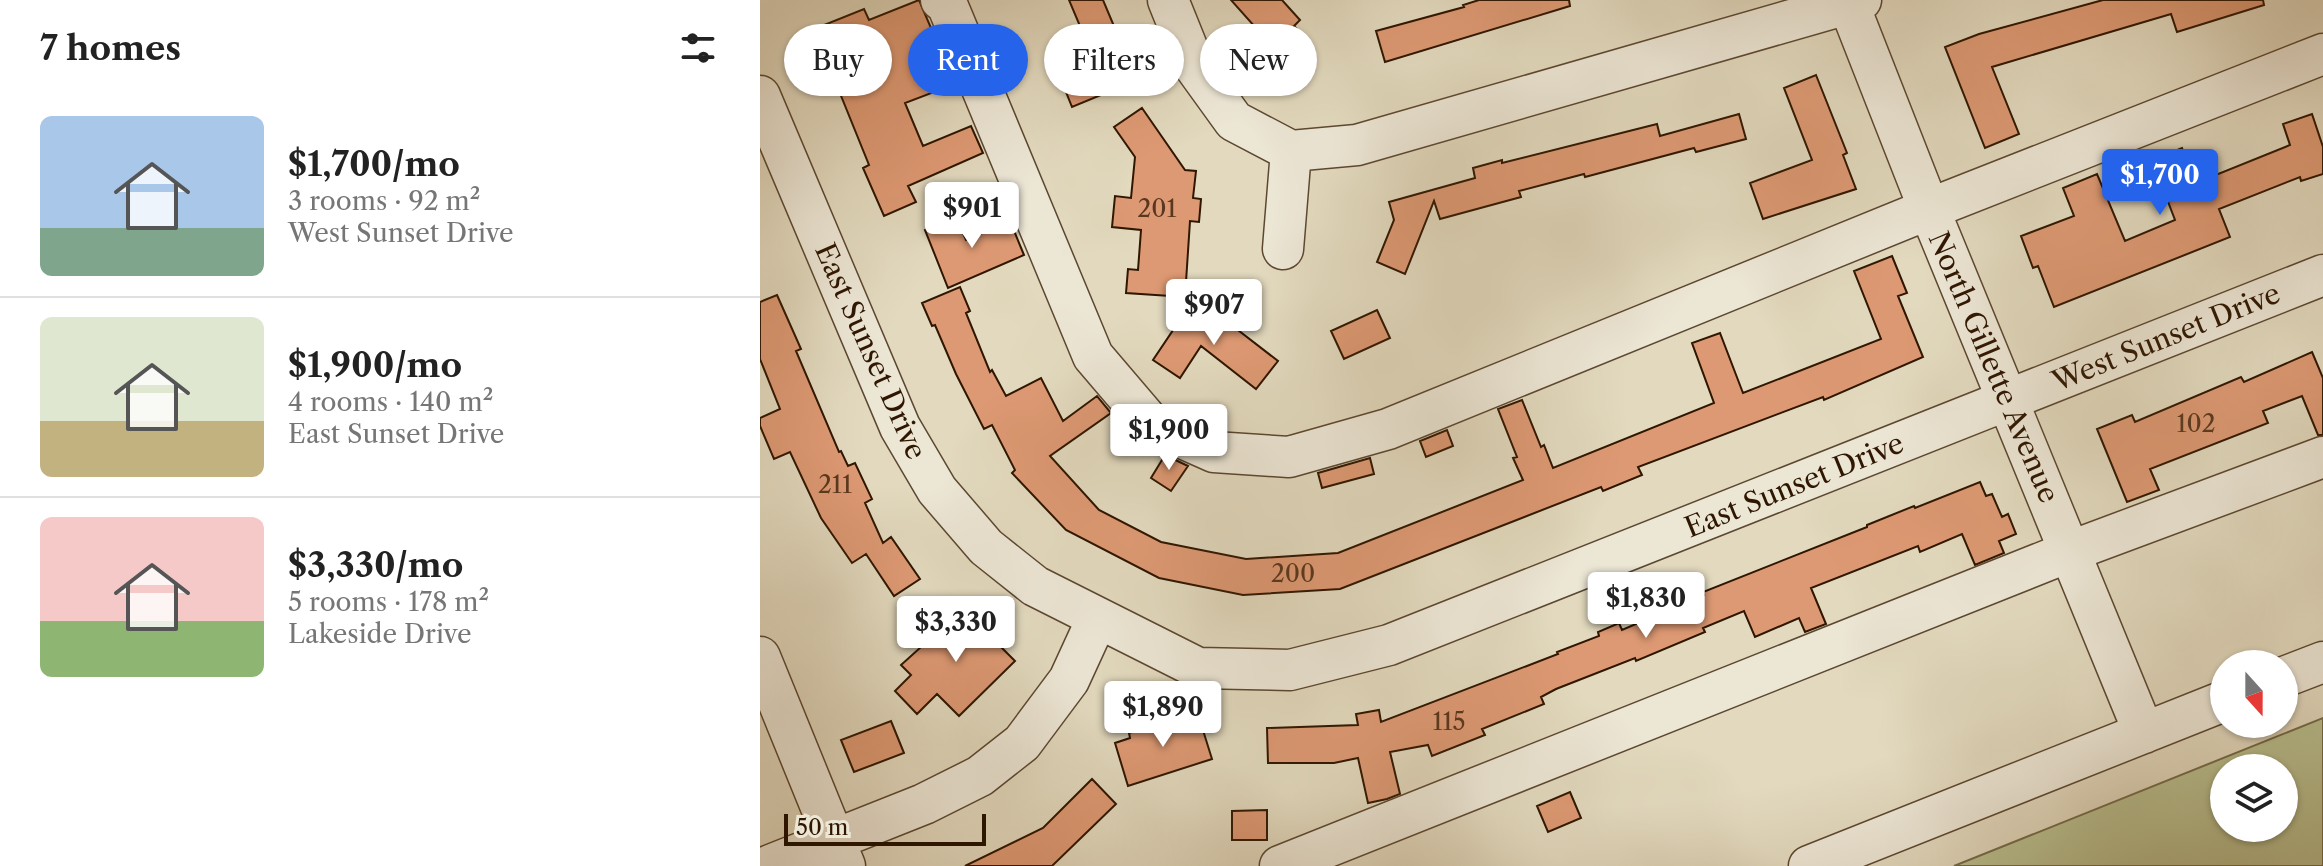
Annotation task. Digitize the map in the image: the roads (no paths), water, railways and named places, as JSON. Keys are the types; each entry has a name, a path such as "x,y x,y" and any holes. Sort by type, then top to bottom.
{"street":[{"path":"941,0 946,2 1093,356 1151,424 1214,452 1289,457 1388,429 1929,209 2323,54"},
{"path":"1168,0 1195,67 1234,121 1291,151 1357,145 1852,1"},
{"name":"North Gillette Avenue","path":"1852,1 1929,209 2144,733"},
{"name":"East Sunset Drive","path":"760,96 770,147 900,427 937,490 986,547 1035,586 1198,668 1290,670 1389,645 2009,400"},
{"path":"1283,249 1291,151"},
{"name":"West Sunset Drive","path":"2009,400 2323,275"},
{"path":"1280,866 2071,551 2323,457"},
{"path":"768,866 840,853 924,804 980,776 1022,743 1069,680 1097,619"},
{"path":"760,657 840,853"},
{"path":"2298,672 2323,662"},
{"path":"1809,866 2210,707"}]}
